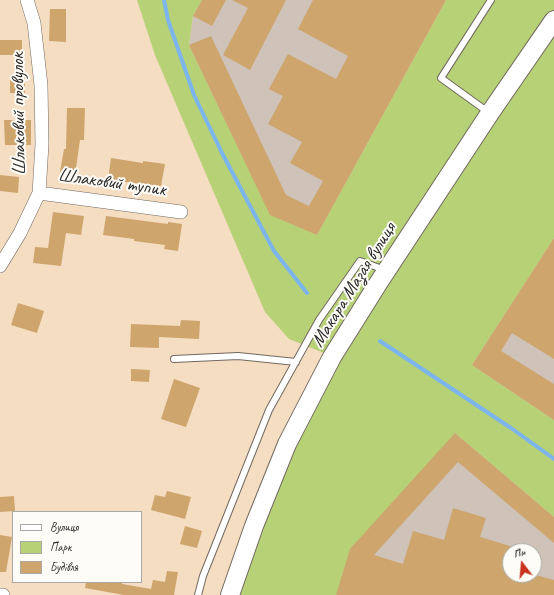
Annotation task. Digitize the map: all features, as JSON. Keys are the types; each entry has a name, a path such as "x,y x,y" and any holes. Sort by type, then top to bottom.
{"main road":[{"name":"Макара Мазая вулиця","path":"230,595 254,526 287,444 332,357 490,113 554,20"}],"street":[{"name":"Шлаковий провулок","path":"0,266 20,233 39,193 42,144 41,84 34,23 27,0"},
{"name":"Шлаковий тупик","path":"39,193 181,212"}],"lane":[{"path":"490,113 441,78 491,0"},
{"path":"198,595 203,576 270,410 319,320 360,261 387,271"},
{"path":"174,359 238,356 296,362"}],"shaded area":[{"path":"202,0 446,0 317,235 270,215 189,45 193,16"},
{"path":"554,238 554,420 472,365"},
{"path":"455,433 554,517 554,595 336,595"}],"green space":[{"path":"137,0 202,0 193,16 189,45 270,214 317,235 446,0 554,0 554,13 329,355 289,339 265,312 155,55"},
{"path":"554,30 554,238 472,365 554,420 554,517 455,433 336,595 235,595 292,446 337,360"}],"building":[{"path":"202,0 226,0 212,26 193,16"},
{"path":"232,0 286,0 250,70 223,55 248,8"},
{"path":"313,0 446,0 317,235 270,215 189,45 211,36 286,195 309,206 323,181 290,163 302,142 268,124 283,96 269,89 288,54 336,79 348,56 298,29"},
{"path":"50,9 66,9 66,42 49,41"},
{"path":"0,40 22,40 22,55 0,55"},
{"path":"25,77 25,93 10,93 10,78"},
{"path":"67,108 85,108 84,140 80,140 75,175 60,172 64,149 66,149"},
{"path":"4,120 31,120 31,145 5,145"},
{"path":"111,158 143,163 143,161 165,164 161,186 108,180"},
{"path":"0,175 19,177 18,193 0,191"},
{"path":"53,212 84,216 81,235 66,233 61,266 33,263 35,247 48,248"},
{"path":"106,216 168,224 168,222 182,224 178,251 164,249 165,245 103,235"},
{"path":"554,238 554,359 512,333 501,351 554,384 554,420 472,365"},
{"path":"18,303 44,311 37,333 11,325"},
{"path":"181,320 200,321 199,339 159,337 159,348 130,347 131,324 180,326"},
{"path":"131,369 150,370 149,382 131,381"},
{"path":"174,379 200,388 186,427 161,419"},
{"path":"455,433 554,517 554,543 458,462 374,555 403,564 413,531 444,540 453,508 486,518 480,537 502,544 502,583 542,583 542,577 554,580 554,595 336,595 350,549"},
{"path":"167,491 191,497 185,519 151,510 155,495 165,497"},
{"path":"14,496 15,511 0,512 0,497"},
{"path":"185,526 202,531 197,548 180,544"},
{"path":"0,535 12,537 6,572 0,572"},
{"path":"167,571 178,572 174,595 124,595 85,588 86,583 122,583 151,589 153,580 165,582"}],"waterway":[{"path":"164,0 168,20 194,95 223,155 274,251 307,293"},
{"path":"380,341 511,428 554,459"}]}
